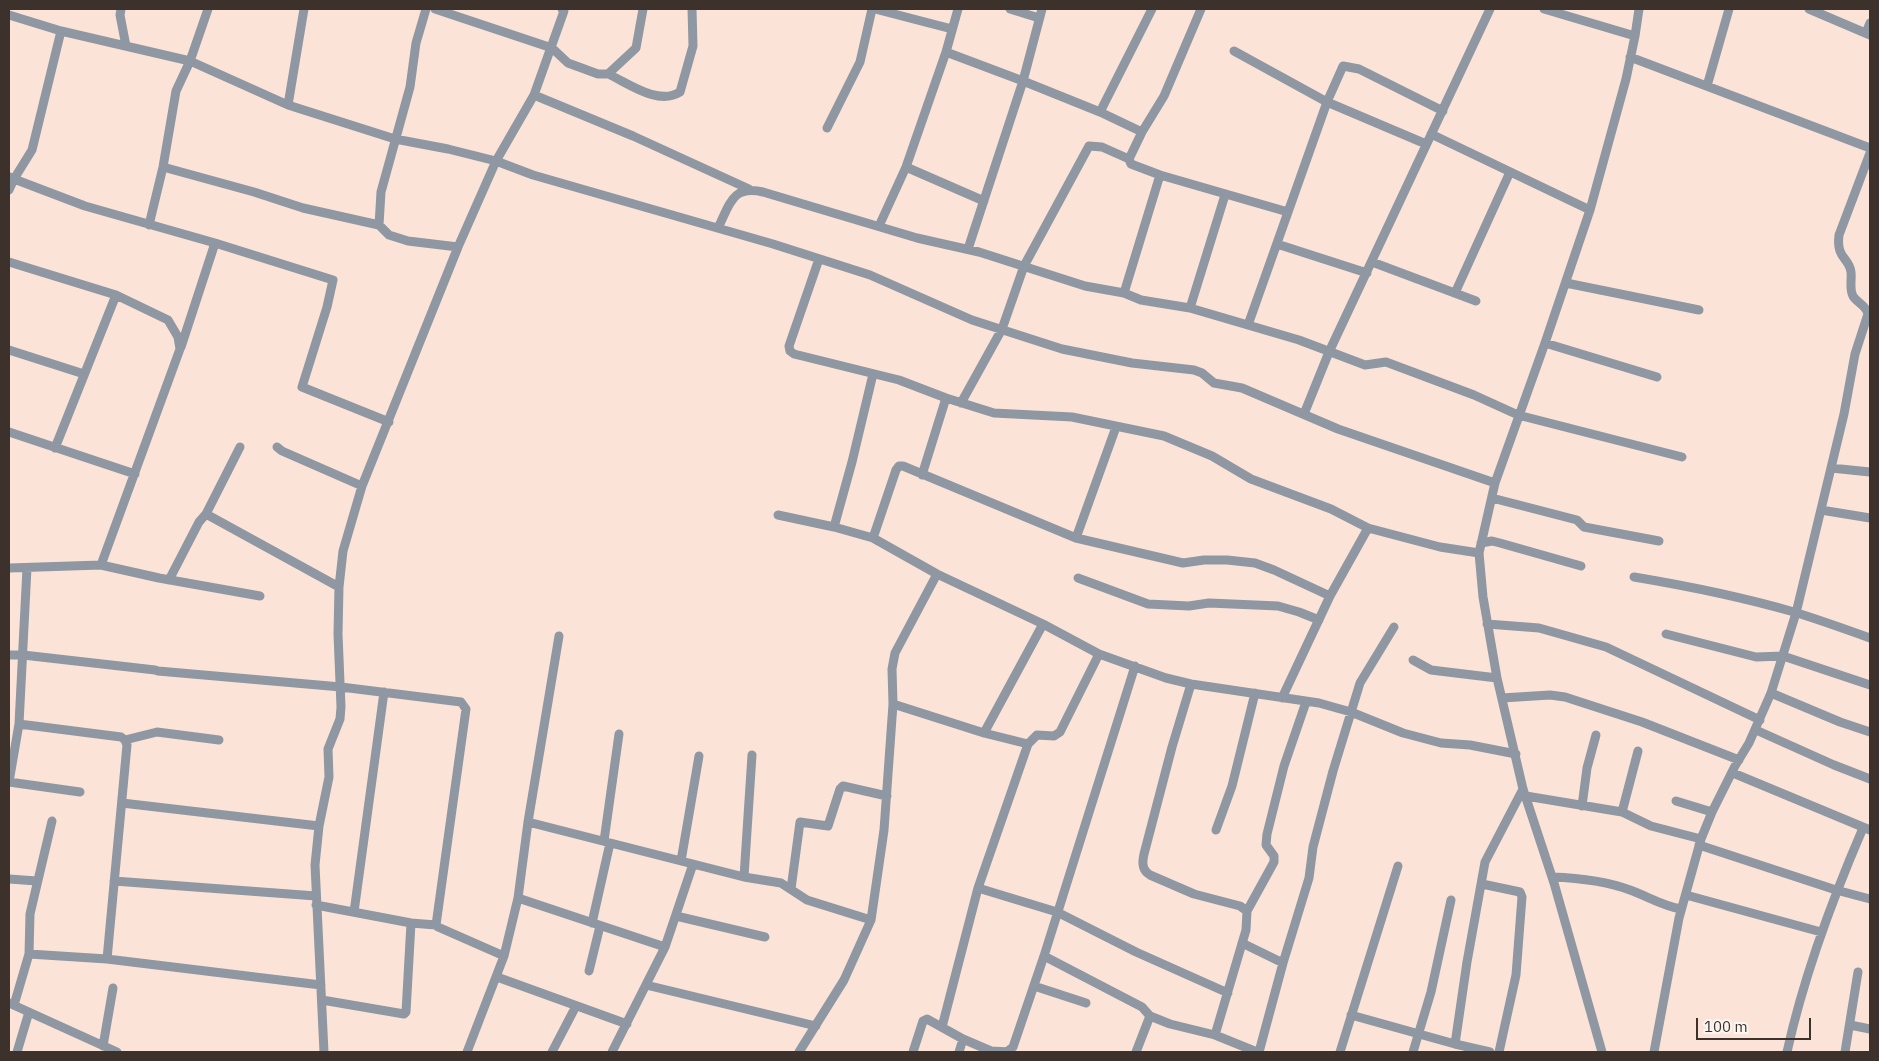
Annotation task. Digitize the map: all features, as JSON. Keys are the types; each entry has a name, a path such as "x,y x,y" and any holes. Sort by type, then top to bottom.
{"street":[{"path":"120,9 126,46"},
{"path":"149,225 164,167 176,91 190,60 208,9"},
{"path":"288,105 304,9"},
{"path":"379,225 381,192 410,87 416,43 426,9"},
{"path":"434,9 552,48 568,63 598,74 608,74 653,95 672,97 680,92 692,46 692,9"},
{"path":"608,74 636,48 643,9"},
{"path":"827,128 860,62 874,9 952,29"},
{"path":"878,226 906,167 946,52 958,9"},
{"path":"1010,9 1039,18"},
{"path":"968,249 1023,81 1042,9"},
{"path":"1100,112 1152,9"},
{"path":"1201,9 1164,96 1142,132 1129,159 1130,164 1225,195 1288,212"},
{"path":"1304,414 1330,352 1490,9"},
{"path":"1544,9 1635,36"},
{"path":"1602,1052 1552,877 1524,792 1497,678 1487,624 1479,554 1495,483 1590,210 1630,57 1639,9"},
{"path":"1707,86 1729,9"},
{"path":"1810,9 1868,34 1870,22"},
{"path":"324,1052 315,864 319,826 329,777 328,749 340,719 342,687 338,645 339,587 343,551 362,486 458,247 496,162 534,96 564,10"},
{"path":"9,14 62,31 190,60 288,105 395,139 448,149 496,162 534,175 819,259 881,279 972,320 1075,352 1132,363 1194,370 1202,373 1214,383 1242,388 1394,449 1495,483"},
{"path":"9,190 12,178 32,150 62,31"},
{"path":"1234,51 1327,102 1426,144"},
{"path":"946,52 1100,112 1142,132"},
{"path":"1630,57 1870,148"},
{"path":"1248,325 1327,102 1343,66 1359,69 1442,111"},
{"path":"534,96 633,136 749,189 925,240 968,249 1085,286 1124,293 1140,300 1190,308 1248,325 1365,365 1386,362 1474,395 1518,415 1682,456"},
{"path":"1432,134 1590,210"},
{"path":"962,403 1002,329 1024,266 1089,146 1102,147 1129,159"},
{"path":"1654,1052 1681,909 1700,842 1712,812 1738,760 1756,730 1771,693 1796,613 1821,510 1844,414 1855,354 1868,314 1867,308 1851,292 1851,269 1841,255 1838,243 1839,235 1870,153"},
{"path":"164,167 303,208 379,225 389,235 408,241 458,247"},
{"path":"906,167 984,201"},
{"path":"1455,293 1510,172"},
{"path":"1124,293 1160,175"},
{"path":"12,178 84,206 215,243 333,280 302,387 389,422"},
{"path":"718,228 732,201 739,193 749,189"},
{"path":"1190,308 1225,195"},
{"path":"101,565 180,349 215,243"},
{"path":"1277,244 1368,272"},
{"path":"819,259 789,346 790,351 794,354 899,380 946,398 994,413 1063,416 1164,436 1212,456 1251,479 1331,509 1368,528 1479,554"},
{"path":"9,262 116,295 168,320 178,337 180,349"},
{"path":"1372,262 1476,301"},
{"path":"1566,283 1699,310"},
{"path":"55,448 116,295"},
{"path":"1545,343 1657,378"},
{"path":"9,350 84,374"},
{"path":"834,527 873,374"},
{"path":"922,475 946,398"},
{"path":"1076,538 1116,427"},
{"path":"9,432 135,474"},
{"path":"169,580 199,522 206,514 240,447"},
{"path":"277,447 362,486"},
{"path":"873,538 896,470 899,466 903,466 1076,538 1183,563 1204,560 1255,563 1330,596"},
{"path":"1831,468 1870,472"},
{"path":"1492,498 1578,520 1584,527 1659,540"},
{"path":"1821,510 1870,518"},
{"path":"206,514 339,587"},
{"path":"778,515 834,527 873,538 937,574 1043,624 1099,654 1166,678 1191,684 1319,703 1351,712 1403,733 1431,740 1516,754"},
{"path":"1282,698 1330,596 1368,528"},
{"path":"1481,543 1492,541 1581,566"},
{"path":"9,568 101,565 169,580 260,596"},
{"path":"27,568 19,724 9,782 80,792"},
{"path":"802,1052 844,980 871,920 888,796 893,704 892,669 895,653 937,574"},
{"path":"1634,576 1699,588 1796,613 1870,638"},
{"path":"1078,578 1148,604 1189,606 1209,603 1278,606 1319,620"},
{"path":"984,733 1043,624"},
{"path":"1487,624 1539,628 1606,647 1760,720"},
{"path":"1044,956 1142,1007 1150,1016 1170,1024 1215,1035 1258,1052 1308,878 1313,847 1333,771 1360,683 1394,626"},
{"path":"1666,634 1756,657 1783,656 1870,685"},
{"path":"468,1052 504,956 518,898 528,822 559,636"},
{"path":"9,655 23,654 158,671 342,687 461,702 466,709 436,925"},
{"path":"942,1027 978,888 1028,744 1037,735 1054,736 1060,732 1099,654"},
{"path":"1413,660 1431,670 1497,678"},
{"path":"913,1052 923,1021 927,1019 988,1052 1009,1052 1013,1047 1044,956 1135,666"},
{"path":"1191,684 1172,747 1144,854 1144,868 1150,875 1194,894 1240,906 1247,911"},
{"path":"354,912 384,692"},
{"path":"1216,830 1232,786 1255,693"},
{"path":"1771,693 1840,722 1870,732"},
{"path":"1502,698 1565,697 1642,722 1738,760"},
{"path":"1215,1035 1246,930 1247,911 1274,862 1274,856 1266,845 1267,834 1284,766 1306,702"},
{"path":"893,704 984,733 1028,744"},
{"path":"19,724 122,737 127,745 107,959"},
{"path":"1756,730 1870,779"},
{"path":"125,740 157,732 219,740"},
{"path":"589,971 620,734"},
{"path":"1582,806 1587,768 1596,735"},
{"path":"1622,812 1638,751"},
{"path":"744,876 752,755"},
{"path":"681,861 699,756"},
{"path":"1733,773 1867,828 1836,890 1821,932 1787,1052"},
{"path":"791,889 800,822 828,826 840,788 843,786 888,796"},
{"path":"1524,792 1582,806 1622,812 1652,826 1836,890 1870,899"},
{"path":"1455,1044 1467,962 1486,862 1524,792"},
{"path":"1676,801 1712,812"},
{"path":"122,803 319,826"},
{"path":"52,821 30,914 29,954 11,1004 116,1052"},
{"path":"528,822 693,864 781,883 807,900 871,920"},
{"path":"612,1052 665,947 693,864"},
{"path":"1340,1052 1398,866"},
{"path":"1552,877 1575,878 1627,889 1670,907 1681,909"},
{"path":"9,879 37,880"},
{"path":"114,880 316,900 354,912 411,923 436,925 504,956"},
{"path":"1482,884 1520,892 1522,897 1516,975 1499,1052"},
{"path":"978,888 1057,912 1136,952 1228,993"},
{"path":"1686,895 1821,932"},
{"path":"518,898 665,947"},
{"path":"1413,1052 1433,984 1451,900"},
{"path":"676,916 765,938"},
{"path":"322,1000 404,1014 406,1012 411,923"},
{"path":"1242,944 1283,963"},
{"path":"29,954 107,959 321,985"},
{"path":"1845,1052 1858,972"},
{"path":"497,977 627,1024"},
{"path":"646,985 816,1026"},
{"path":"1034,986 1086,1002"},
{"path":"102,1046 113,988"},
{"path":"552,1052 576,1006"},
{"path":"17,1052 29,1012"},
{"path":"1351,1015 1490,1052"},
{"path":"1136,1052 1150,1016"},
{"path":"1850,1025 1870,1029"},
{"path":"959,1052 963,1039"}]}
